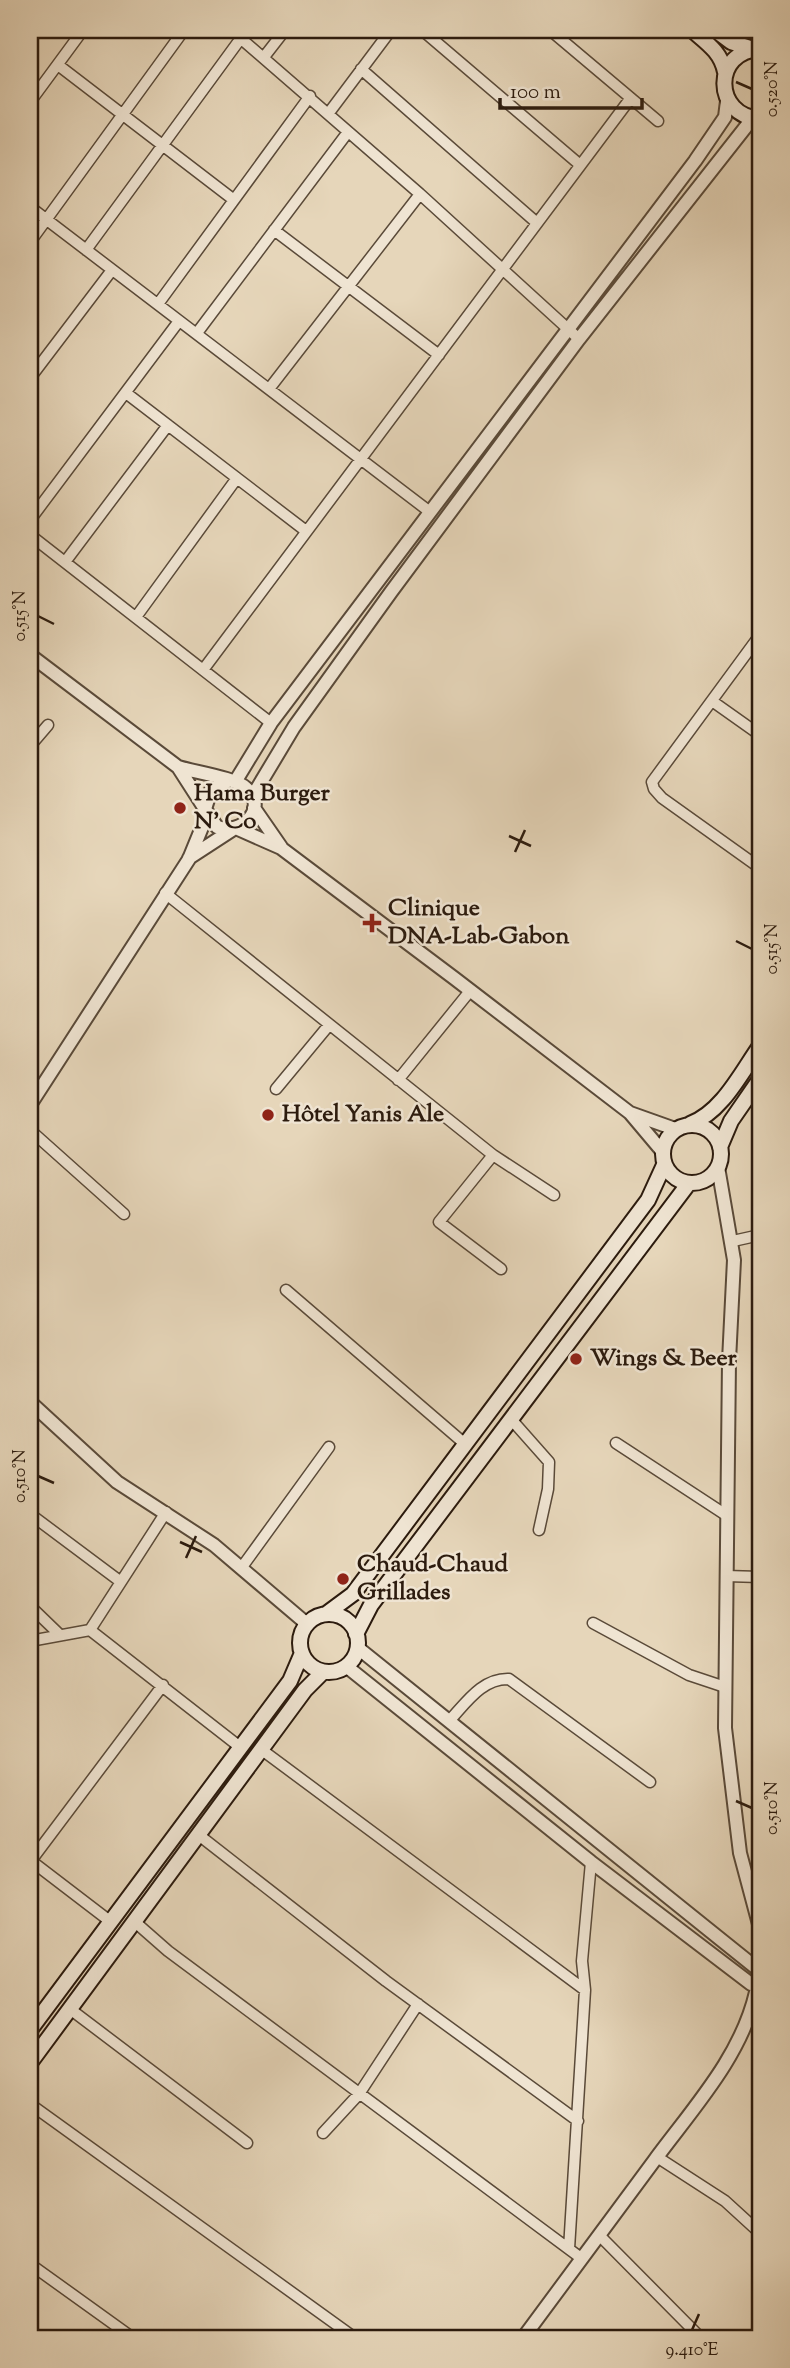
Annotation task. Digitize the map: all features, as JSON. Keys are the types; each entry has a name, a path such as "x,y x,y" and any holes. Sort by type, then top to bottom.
{"main road":[{"path":"692,30 723,60 727,101 738,113 756,119"},
{"path":"715,30 731,42 756,49"},
{"path":"726,72 735,58 756,49"},
{"path":"323,1672 310,1665 302,1653 300,1638 307,1624 353,1594 648,1199 663,1158 666,1139 681,1127 702,1119 715,1108 760,1046"},
{"path":"663,1158 674,1178 689,1183 706,1180 718,1167 720,1147 732,1121 760,1079"},
{"path":"681,1127 709,1130 720,1147"},
{"path":"30,2063 200,1836 305,1690 323,1672 346,1666 371,1605 689,1183"},
{"path":"326,1614 345,1619 357,1641"},
{"path":"30,2030 290,1681 302,1653"}],"street":[{"path":"30,102 83,30"},
{"path":"30,242 184,30"},
{"path":"231,30 310,96 579,339"},
{"path":"264,57 285,30"},
{"path":"328,114 391,30"},
{"path":"422,30 579,164"},
{"path":"550,30 658,121"},
{"path":"86,250 241,38"},
{"path":"58,65 234,200"},
{"path":"361,69 537,223"},
{"path":"158,304 310,96"},
{"path":"204,670 630,99"},
{"path":"30,1105 189,859 211,790 231,781 271,723 702,152 724,117 727,101"},
{"path":"189,859 249,821 255,792 294,727 579,339 756,119"},
{"path":"197,333 348,132"},
{"path":"270,389 420,194"},
{"path":"30,207 430,512"},
{"path":"274,230 439,355"},
{"path":"30,378 113,270"},
{"path":"30,520 179,321"},
{"path":"125,393 306,531"},
{"path":"65,562 168,425"},
{"path":"135,617 237,478"},
{"path":"30,535 271,723"},
{"path":"760,635 652,782 654,789 760,869"},
{"path":"30,655 178,767 217,827 235,829 281,848 630,1113 663,1158"},
{"path":"712,701 760,735"},
{"path":"30,746 48,725"},
{"path":"178,767 247,788 281,848"},
{"path":"165,893 493,1155 554,1195"},
{"path":"398,1080 470,991"},
{"path":"276,1089 329,1025"},
{"path":"630,1113 681,1127"},
{"path":"30,1130 124,1214"},
{"path":"493,1155 439,1222 500,1269"},
{"path":"718,1167 733,1241 726,1515 725,1687 729,1781 740,1853 760,1928"},
{"path":"733,1241 760,1236"},
{"path":"286,1290 465,1444"},
{"path":"30,1402 117,1482 166,1512 242,1567 307,1624"},
{"path":"511,1419 549,1462 548,1489 539,1530"},
{"path":"616,1443 726,1515"},
{"path":"242,1567 329,1447"},
{"path":"90,1630 166,1512"},
{"path":"30,1514 121,1583"},
{"path":"726,1576 760,1577"},
{"path":"30,1606 60,1635"},
{"path":"593,1623 689,1675 725,1687"},
{"path":"30,1642 90,1630 240,1747"},
{"path":"357,1641 449,1721 760,1971 753,1976 756,1990 750,2016 696,2107 523,2338"},
{"path":"346,1666 756,1990"},
{"path":"449,1721 491,1681 509,1679 650,1782"},
{"path":"111,1922 30,1861 163,1685"},
{"path":"262,1750 585,1990"},
{"path":"200,1836 418,2004 578,2121"},
{"path":"569,2249 585,1990 582,1961 591,1862"},
{"path":"135,1922 168,1951 581,2258"},
{"path":"323,2133 359,2094 418,2004"},
{"path":"69,2009 247,2143"},
{"path":"30,2104 348,2336"},
{"path":"657,2157 725,2201 760,2233"},
{"path":"599,2235 701,2338"},
{"path":"30,2264 133,2338"}],"place":[{"name":"Hama Burger N' Co","path":"180,808"},
{"name":"Clinique DNA-Lab-Gabon","path":"372,923"},
{"name":"Hôtel Yanis Ale","path":"268,1115"},
{"name":"Wings & Beer","path":"576,1359"},
{"name":"Chaud-Chaud Grillades","path":"343,1579"}]}
